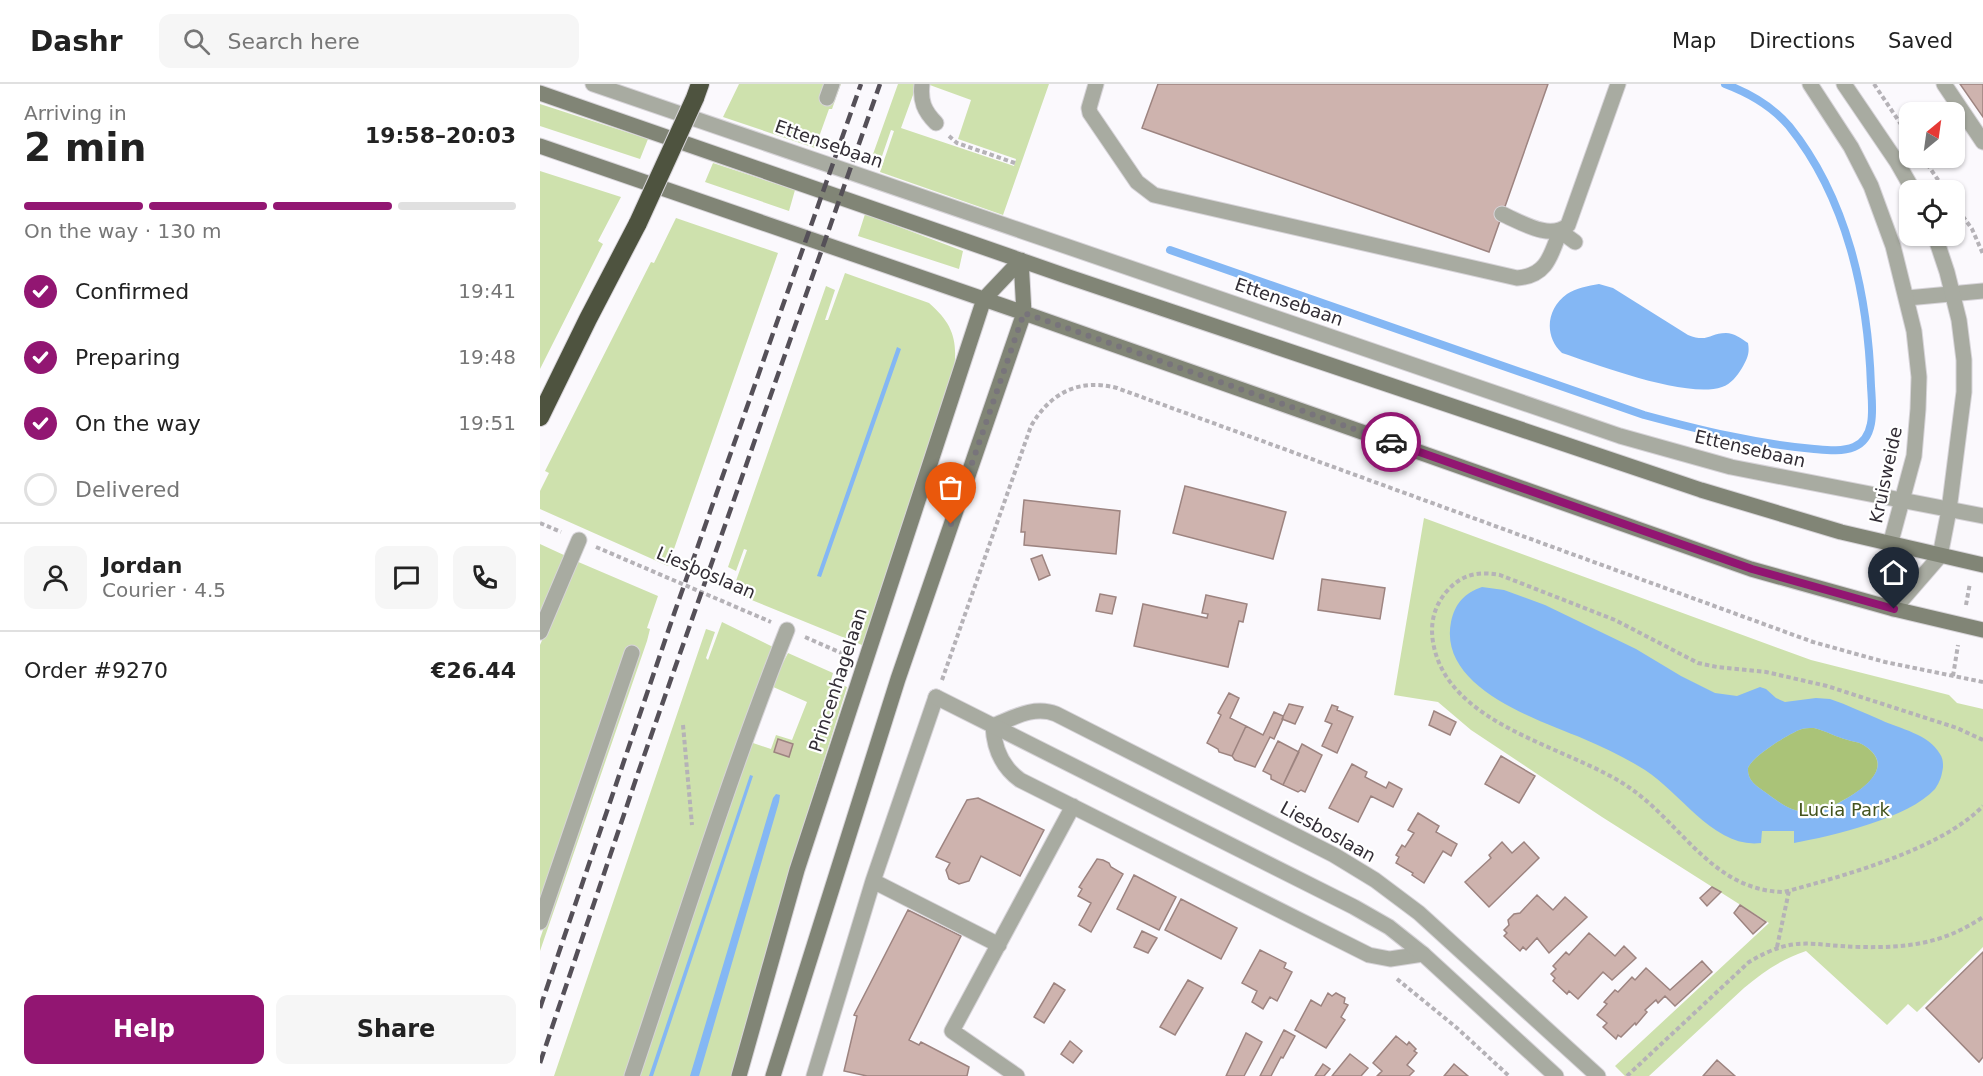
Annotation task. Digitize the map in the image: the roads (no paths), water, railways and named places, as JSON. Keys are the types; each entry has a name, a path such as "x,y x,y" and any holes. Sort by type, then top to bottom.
{"highway":[{"path":"540,417 638,223 698,91"}],"main road":[{"path":"540,93 1021,260 1776,514 1890,545 1978,564"},
{"path":"540,146 1024,313 1722,560 1894,609 1983,630"},
{"path":"984,299 1021,260"},
{"path":"773,1076 898,679 1024,313 1021,260"},
{"name":"Princenhagelaan","path":"739,1076 797,870 984,299"}],"street":[{"name":"Ettensebaan","path":"593,84 1620,436 1731,467 1983,516"},
{"path":"922,84 923,105 927,114 936,123"},
{"path":"1096,84 1090,103 1090,113 1137,182 1154,195 1517,278 1530,277 1540,271 1548,262 1560,231"},
{"path":"1502,214 1549,232 1560,231 1568,225 1590,180 1611,120 1618,84"},
{"name":"Kruisweide","path":"1810,84 1851,147 1880,206 1907,298 1917,348 1918,409 1914,456 1890,545 1894,609"},
{"path":"1844,84 1907,180"},
{"path":"1944,84 1983,141"},
{"path":"1560,231 1575,242"},
{"path":"1894,609 1940,556 1949,510 1965,377 1962,339 1953,294 1938,246"},
{"path":"1907,298 1983,291"},
{"path":"540,632 579,540"},
{"path":"632,1076 704,857 766,682 787,630"},
{"path":"540,921 632,653"},
{"path":"814,1076 873,881 936,697 1354,907 1389,927 1423,954 1556,1076"},
{"name":"Liesboslaan","path":"993,726 1035,711 1048,711 1056,714 1354,866 1419,913 1598,1076"},
{"path":"993,726 993,737 997,750 1011,773 1020,780 1369,955 1390,959 1423,954"},
{"path":"1017,1076 952,1031 1074,806"},
{"path":"873,881 999,945"}],"water":[{"path":"1599,284 1613,288 1688,335 1705,338 1726,333 1741,338 1748,343 1749,347 1748,356 1742,368 1734,379 1722,387 1687,388 1642,379 1562,353 1552,339 1550,331 1551,315 1555,307 1567,294"},
{"path":"897,347 901,349 821,577 817,576"},
{"path":"1482,587 1504,590 1545,605 1636,649 1715,693 1737,696 1760,687 1785,702 1816,698 1830,699 1914,733 1935,747 1941,756 1943,767 1939,781 1935,789 1907,809 1869,824 1828,836 1794,843 1794,831 1762,831 1761,843 1744,843 1729,837 1714,829 1645,770 1600,746 1518,711 1475,683 1460,665 1451,645 1451,622 1461,600 1470,592","holes":["1814,728 1865,746 1877,760 1877,768 1870,781 1844,800 1828,808 1800,812 1784,805 1758,787 1749,776 1748,768 1763,752 1779,741 1799,730"]},
{"path":"750,775 753,776 653,1076 649,1076"},
{"path":"776,794 780,795 779,802 699,1076 690,1076 773,798"}],"waterway":[{"path":"1170,250 1644,415 1771,444 1829,450 1854,447 1866,436 1872,420 1869,352 1859,283 1840,216 1826,184 1809,154 1789,126 1760,101 1725,84"}],"railway":[{"path":"540,1008 675,611 861,84"},
{"path":"540,1063 638,773 880,84"}],"park label":[{"name":"Lucia Park","path":"1844,810"}]}
